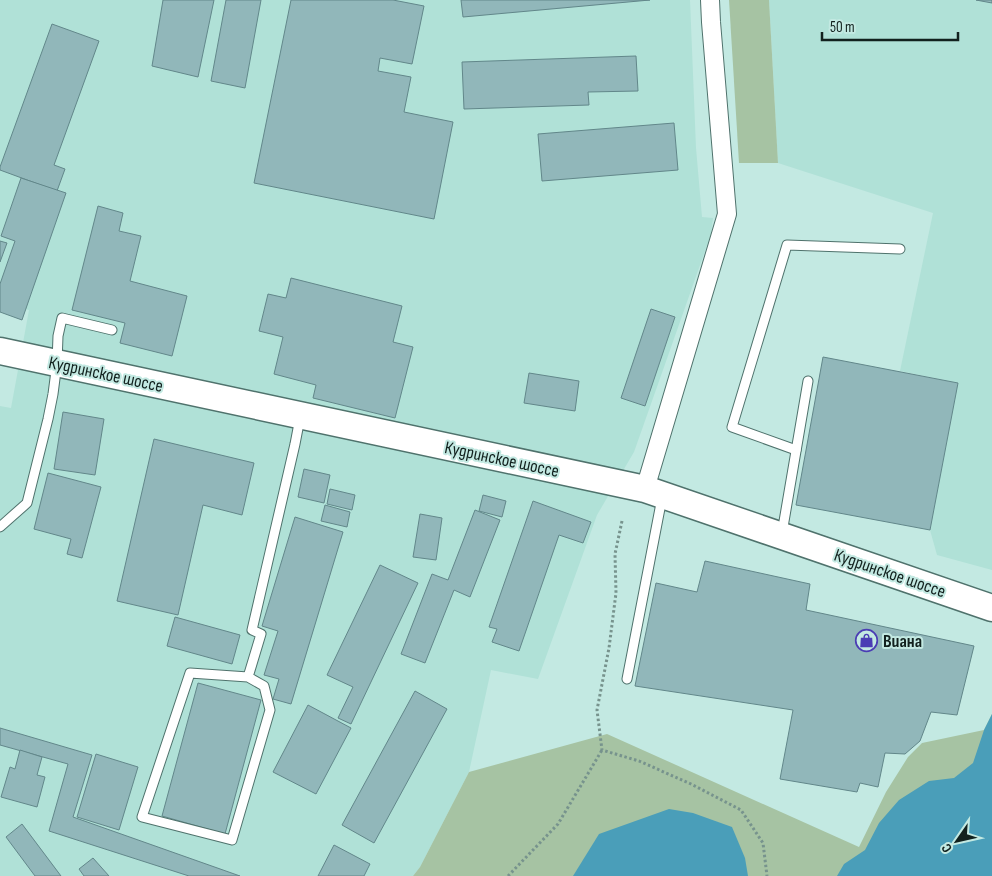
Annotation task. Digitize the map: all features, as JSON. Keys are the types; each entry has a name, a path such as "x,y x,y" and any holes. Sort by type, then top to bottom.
{"street":[{"path":"654,492 727,214 710,0"},
{"name":"Кудринское шоссе","path":"0,351 654,492 992,608"}],"lane":[{"path":"796,450 732,428 787,245 900,249"},
{"path":"0,527 27,503 48,419 62,318 112,330"},
{"path":"782,536 808,381"},
{"path":"248,677 261,634 252,630 296,444 300,416"},
{"path":"627,679 654,492"},
{"path":"190,673 248,677 264,686 270,710 232,840 142,817 190,673"}],"path":[{"path":"508,876 558,824 602,750 597,710 609,648 616,593 615,554 622,521"},
{"path":"602,750 639,761 691,784 741,810 763,842 766,876"}],"shaded area":[{"path":"0,0 690,0 696,148 702,217 713,218 711,234 634,452 597,515 538,679 491,670 469,772 420,867 413,876 0,876 0,406 11,408 29,310 0,304"},
{"path":"729,0 769,0 778,163 739,163"},
{"path":"769,0 992,0 992,570 937,555 930,530 958,383 900,371 933,213 778,163"},
{"path":"992,714 992,876 413,876 420,867 469,772 607,734 859,847 886,792 908,757 922,743 984,730"}],"water":[{"path":"992,714 992,876 837,876 844,864 865,850 879,823 899,800 929,781 954,778 973,763 984,730"},
{"path":"669,809 693,813 732,827 745,858 748,876 573,876 599,834"}],"building":[{"path":"163,0 214,0 198,77 152,66"},
{"path":"226,0 261,0 245,88 211,81"},
{"path":"291,0 393,0 424,6 412,64 380,58 378,71 411,77 404,112 453,122 434,219 254,183"},
{"path":"461,0 650,0 463,17"},
{"path":"976,0 992,0 992,3"},
{"path":"52,24 99,41 54,165 65,169 57,191 0,170"},
{"path":"636,56 638,91 588,92 589,105 464,109 462,62"},
{"path":"674,123 678,170 542,181 538,134"},
{"path":"21,178 66,193 22,320 0,312 0,284 15,241 1,236"},
{"path":"98,206 123,213 119,231 141,236 130,281 187,296 172,356 120,343 125,323 72,310"},
{"path":"0,241 7,243 0,262"},
{"path":"291,278 402,306 393,342 413,347 395,418 313,398 316,385 274,374 283,337 259,331 268,294 286,298"},
{"path":"651,309 675,317 645,406 621,398"},
{"path":"823,357 958,383 930,530 796,505"},
{"path":"529,373 579,381 575,411 524,403"},
{"path":"63,412 104,419 95,475 54,469"},
{"path":"154,439 254,463 242,515 203,505 178,615 117,601"},
{"path":"304,469 330,475 324,503 298,497"},
{"path":"48,473 101,487 82,558 67,554 71,539 34,529"},
{"path":"330,489 355,495 352,510 327,504"},
{"path":"483,495 506,501 502,517 479,511"},
{"path":"533,501 591,522 583,543 559,535 519,651 492,642 497,629 489,627"},
{"path":"325,505 350,512 347,527 321,521"},
{"path":"475,510 500,520 470,597 454,590 425,663 401,654 432,574 448,580"},
{"path":"420,514 442,518 436,560 413,557"},
{"path":"295,517 343,532 291,704 273,699 279,679 264,675 278,631 262,626"},
{"path":"705,561 810,584 806,610 974,646 957,715 931,712 920,741 905,754 885,753 878,787 860,783 857,792 780,779 793,710 635,686 656,583 697,592"},
{"path":"380,565 418,583 351,724 338,718 353,687 327,675"},
{"path":"175,617 240,635 232,664 167,646"},
{"path":"198,683 261,700 225,834 162,816"},
{"path":"415,691 447,709 374,843 342,825"},
{"path":"308,705 351,728 316,794 273,772"},
{"path":"0,728 92,755 73,817 240,876 189,876 49,831 68,764 0,745"},
{"path":"20,750 42,757 37,775 45,777 37,807 1,797 10,767 15,769"},
{"path":"96,754 138,767 119,830 77,817"},
{"path":"22,824 61,876 35,876 6,837"},
{"path":"334,845 370,864 364,876 318,876"},
{"path":"93,858 109,876 84,876 79,869"}],"place":[{"name":"Виана","path":"867,641"}]}
